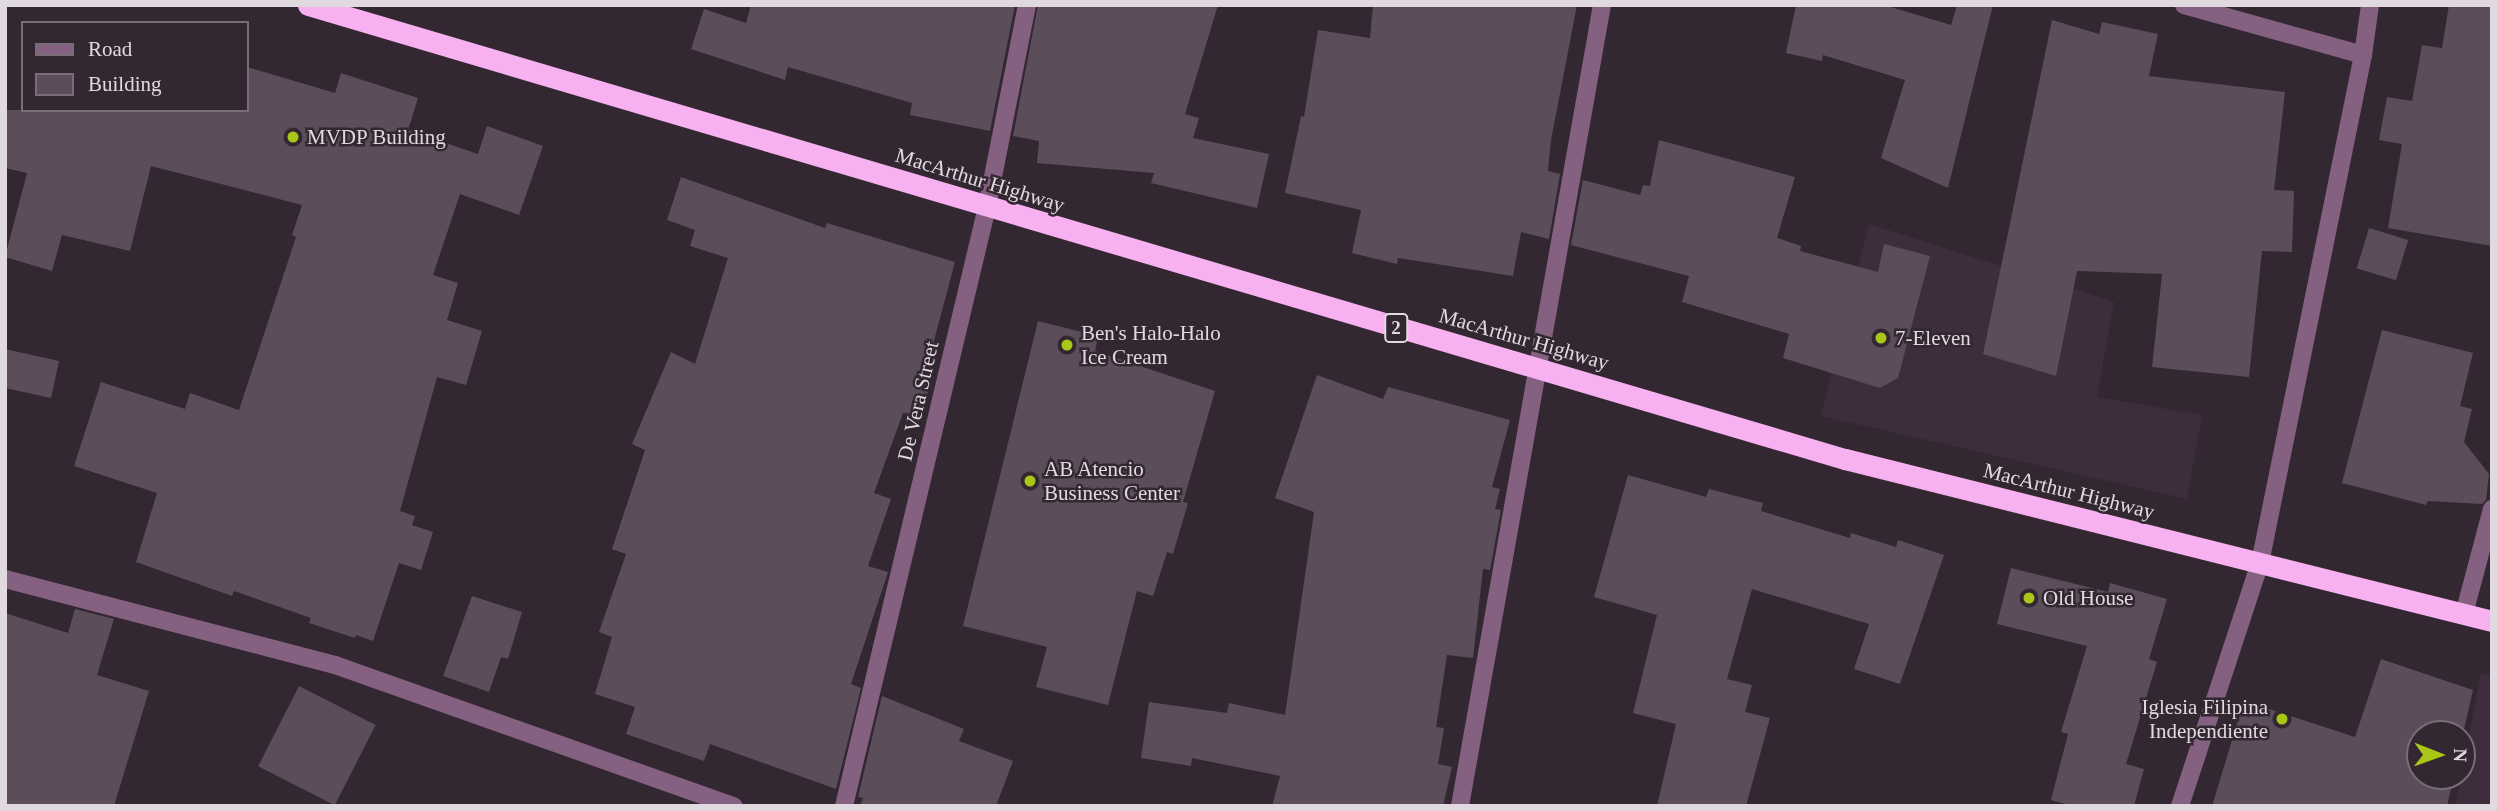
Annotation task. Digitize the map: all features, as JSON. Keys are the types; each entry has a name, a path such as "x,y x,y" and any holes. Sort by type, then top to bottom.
{"highway":[{"name":"MacArthur Highway","path":"308,5 1845,459 2492,621"}],"street":[{"name":"De Vera Street","path":"844,806 987,207 1027,5"},
{"path":"1460,806 1602,5"},
{"path":"2183,5 2363,55"},
{"path":"2180,806 2260,563 2363,55 2370,5"},
{"path":"2464,614 2492,509"},
{"path":"5,579 335,665 734,806"}],"shaded area":[{"path":"1869,224 2114,302 2097,397 2202,415 2187,499 1821,416"},
{"path":"2481,673 2492,675 2492,806 2455,806 2458,790 2476,790 2476,720 2472,720"}],"building":[{"path":"751,5 1015,5 990,131 910,115 912,103 788,67 785,80 691,49 704,9 746,23"},
{"path":"1038,5 1218,5 1185,114 1199,118 1193,138 1269,154 1257,208 1151,183 1154,173 1037,163 1039,141 1013,136"},
{"path":"1373,5 1577,5 1551,140 1548,171 1560,174 1549,239 1521,232 1513,276 1398,258 1397,264 1352,253 1361,210 1285,193 1301,116 1304,117 1318,30 1370,38"},
{"path":"1796,5 1884,5 1951,25 1957,5 1993,5 1948,188 1881,158 1905,80 1823,55 1822,61 1786,53"},
{"path":"2449,5 2492,5 2492,246 2388,228 2402,144 2379,140 2387,97 2412,101 2422,45 2442,48"},
{"path":"2052,20 2099,34 2102,22 2158,34 2149,76 2285,92 2274,190 2294,191 2292,252 2262,251 2249,377 2152,367 2162,274 2077,271 2056,376 1983,354"},
{"path":"248,67 335,93 341,73 418,98 408,130 478,154 487,126 543,146 519,215 460,194 433,275 458,283 447,320 482,331 466,385 437,377 400,511 415,516 412,525 433,532 421,570 399,563 373,641 309,623 311,618 234,591 232,596 136,562 157,493 74,466 101,382 185,409 190,393 239,410 296,237 292,235 302,205 151,166 130,251 62,235 52,271 5,257 27,173 5,168 5,110 248,112"},
{"path":"1659,140 1795,177 1777,238 1801,246 1800,251 1878,272 1884,244 1930,256 1898,378 1880,388 1783,358 1789,334 1682,302 1689,276 1571,245 1583,180 1640,195 1643,185 1650,186"},
{"path":"681,177 825,228 827,223 955,262 924,378 931,379 922,418 903,413 874,493 891,499 868,566 888,572 851,684 861,688 836,789 710,744 704,761 626,734 635,707 595,694 612,637 599,632 626,554 612,549 645,450 632,444 671,352 695,364 728,258 690,246 695,230 667,220"},
{"path":"2369,228 2408,240 2396,280 2357,268"},
{"path":"1038,321 1098,336 1095,351 1215,391 1183,502 1188,503 1173,554 1167,552 1153,596 1137,591 1108,705 1036,687 1047,647 963,626"},
{"path":"2382,330 2473,353 2460,406 2472,409 2464,442 2489,474 2486,500 2482,504 2428,501 2426,505 2342,483"},
{"path":"5,349 59,361 51,398 5,388"},
{"path":"1317,375 1383,399 1388,387 1510,420 1492,487 1500,489 1495,509 1501,510 1490,570 1483,569 1473,658 1447,655 1436,727 1444,728 1438,764 1452,767 1443,806 1272,806 1280,776 1192,758 1191,766 1141,758 1149,702 1227,713 1229,703 1285,715 1314,512 1275,498"},
{"path":"1628,475 1706,497 1709,489 1763,503 1761,511 1850,538 1851,533 1896,547 1898,540 1944,555 1900,684 1854,669 1869,624 1752,589 1727,679 1752,685 1745,712 1770,718 1746,806 1657,806 1676,724 1633,713 1657,615 1594,597"},
{"path":"2011,568 2108,592 2110,583 2167,599 2149,659 2157,662 2126,764 2144,769 2134,806 2072,806 2051,800 2068,734 2061,732 2087,646 1997,624"},
{"path":"472,596 522,612 508,659 501,657 489,692 443,676"},
{"path":"75,609 114,619 97,675 149,691 114,806 5,806 5,613 68,633"},
{"path":"2381,659 2473,690 2466,720 2406,720 2406,790 2451,790 2447,806 2212,806 2244,701 2355,737"},
{"path":"299,686 376,725 335,805 258,766"},
{"path":"882,696 964,729 959,741 1013,761 996,806 860,806 863,798 858,797"}],"place":[{"name":"MVDP Building","path":"293,137"},
{"name":"7-Eleven","path":"1881,338"},
{"name":"Ben's Halo-Halo Ice Cream","path":"1067,345"},
{"name":"AB Atencio Business Center","path":"1030,481"},
{"name":"Old House","path":"2029,598"},
{"name":"Iglesia Filipina Independiente","path":"2282,719"}]}
